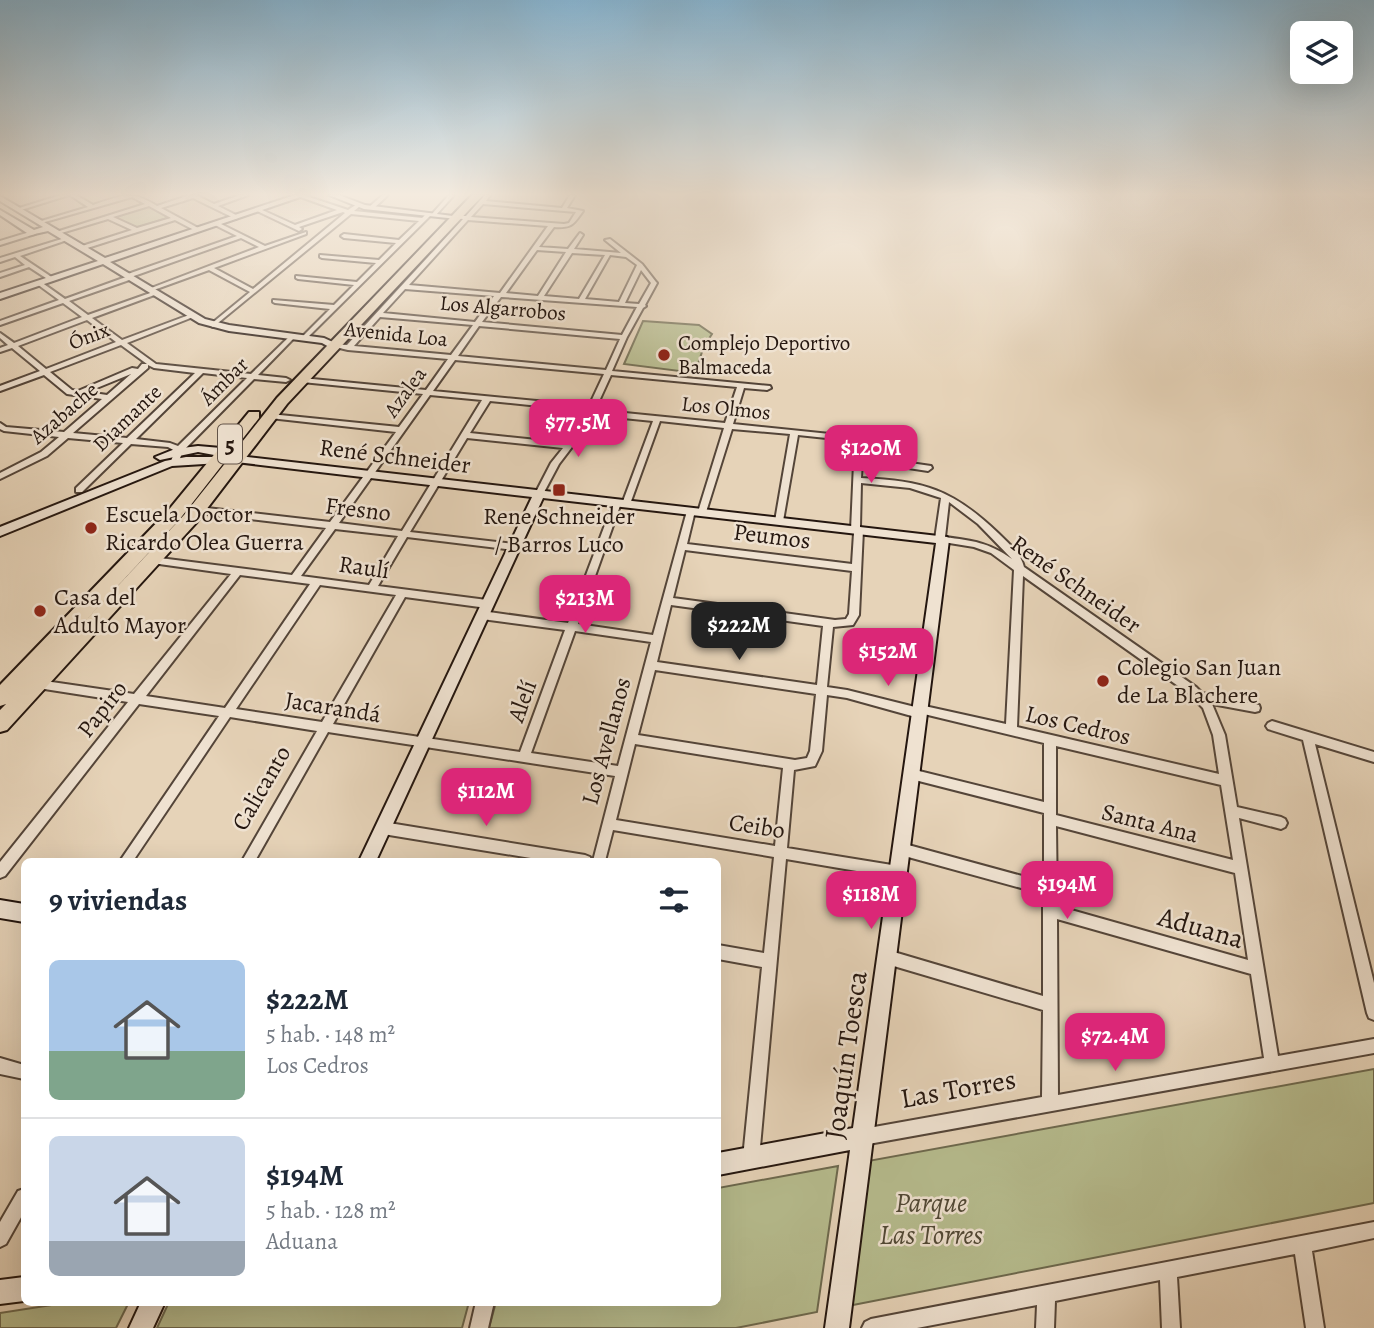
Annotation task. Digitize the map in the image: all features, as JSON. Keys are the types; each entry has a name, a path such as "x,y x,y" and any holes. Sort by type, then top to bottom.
{"highway":[{"name":"5","path":"0,724 198,510 225,458 270,416 302,380 329,343 407,257"},
{"name":"5","path":"0,698 173,516 225,458 286,380 329,343"}],"street":[{"path":"17,257 51,279"},
{"name":"Avenida Loa","path":"96,257 191,316 213,325 298,337 348,348 767,388"},
{"path":"0,296 115,257"},
{"path":"0,323 184,257"},
{"path":"0,350 240,257"},
{"path":"213,325 292,257"},
{"path":"331,257 380,262"},
{"name":"Ámbar","path":"177,456 254,376 334,307 385,257"},
{"path":"348,348 404,287 421,257"},
{"name":"Azalea","path":"293,579 477,323 528,257"},
{"path":"540,298 566,257"},
{"path":"581,301 606,257"},
{"path":"368,858 539,494 555,463 591,411 624,337 654,283 630,257"},
{"path":"0,275 30,265"},
{"path":"621,304 640,265"},
{"path":"210,268 253,291"},
{"path":"298,277 358,284"},
{"path":"39,283 121,342 148,365 286,380"},
{"path":"404,287 643,306"},
{"path":"275,301 334,307"},
{"name":"Los Algarrobos","path":"379,315 624,337"},
{"name":"Ónix","path":"0,389 191,316"},
{"path":"0,335 70,392 109,398"},
{"name":"Azabache","path":"77,394 148,365"},
{"name":"Azabache","path":"0,476 35,461 148,365"},
{"name":"Diamante","path":"79,490 200,372"},
{"name":"Los Olmos","path":"302,380 859,439 858,458"},
{"name":"Los Avellanos","path":"600,858 682,546 730,426 741,385"},
{"path":"371,589 487,399"},
{"path":"270,416 401,430"},
{"name":"Alelí","path":"524,757 571,627 657,419"},
{"path":"1,429 166,444 177,456"},
{"path":"779,521 794,433"},
{"path":"465,435 569,446"},
{"path":"0,522 79,490 177,456"},
{"path":"0,532 177,456"},
{"name":"René Schneider","path":"177,456 225,458 369,474 982,546 1019,567 1204,701"},
{"path":"668,601 828,623 849,622 854,615 857,568 858,458 928,468"},
{"path":"857,480 903,484 933,491 958,504 1016,556 1019,567 1012,731"},
{"name":"Joaquín Toesca","path":"837,1328 920,711 945,498"},
{"name":"Fresno","path":"198,510 514,547"},
{"name":"Peumos","path":"682,546 857,568"},
{"name":"Raulí","path":"152,560 402,593 571,627 658,639"},
{"name":"Papiro","path":"0,872 238,571"},
{"path":"128,858 317,582"},
{"name":"Calicanto","path":"250,858 402,593"},
{"path":"631,739 789,764 802,765 811,762 816,751 828,623"},
{"name":"Los Cedros","path":"651,665 847,694 1226,781"},
{"name":"Jacarandá","path":"38,684 623,772"},
{"path":"1204,701 1255,708"},
{"path":"1204,701 1216,723 1272,1064"},
{"path":"1272,726 1374,757"},
{"path":"1308,737 1374,1013"},
{"path":"1049,1103 1050,740"},
{"path":"751,1158 789,764"},
{"name":"Santa Ana","path":"911,774 1240,868"},
{"path":"1231,811 1280,823"},
{"name":"Ceibo","path":"609,824 898,872"},
{"path":"383,828 567,858"},
{"path":"901,849 1050,890"},
{"path":"0,909 21,913"},
{"name":"Aduana","path":"1050,911 1257,969"},
{"path":"721,953 770,961"},
{"path":"887,957 1050,1005"},
{"name":"Las Torres","path":"721,1163 1374,1046"},
{"path":"0,1066 21,1071"},
{"path":"0,1238 21,1201"},
{"path":"871,1328 904,1325 1046,1294 1374,1230"},
{"path":"1302,1244 1315,1328"},
{"path":"1168,1270 1171,1328"},
{"path":"0,1292 21,1289"},
{"path":"1045,1328 1046,1294"},
{"path":"141,1328 151,1306"},
{"path":"479,1328 484,1306"}],"green space":[{"name":"Complejo Deportivo Balmaceda","path":"643,321 699,325 712,334 704,346 695,373 624,364"},
{"name":"Parque Las Torres","path":"1374,1069 1374,1203 848,1306 868,1161"},
{"name":"Parque Las Torres","path":"838,1166 817,1312 736,1328 489,1328 495,1306 721,1306 721,1187"},
{"path":"45,1306 127,1306 116,1328 0,1328 0,1313"},
{"path":"167,1306 468,1306 462,1328 157,1328"}],"place":[{"name":"Complejo Deportivo Balmaceda","path":"664,355"},
{"name":"Rene Schneider / Barros Luco","path":"559,490"},
{"name":"Escuela Doctor Ricardo Olea Guerra","path":"91,528"},
{"name":"Casa del Adulto Mayor","path":"40,611"},
{"name":"Colegio San Juan de La Blachere","path":"1103,681"}]}
